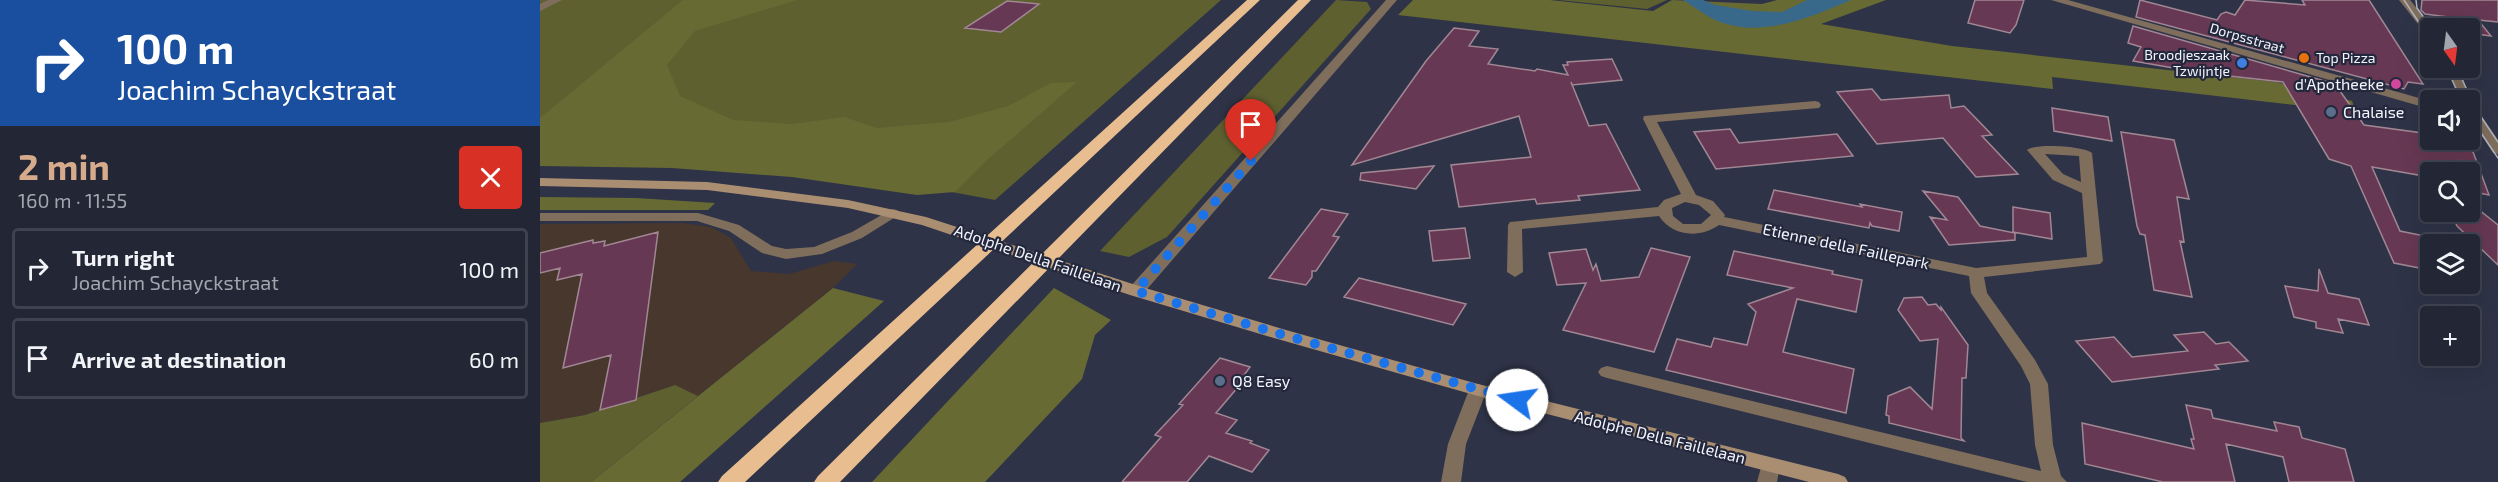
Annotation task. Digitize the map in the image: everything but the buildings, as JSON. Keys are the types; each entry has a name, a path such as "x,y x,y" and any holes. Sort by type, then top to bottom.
{"highway":[{"path":"730,482 1253,1"},
{"path":"826,482 1302,3"}],"main road":[{"name":"Adolphe Della Faillelaan","path":"540,182 707,186 848,204 892,213 926,221 1136,291 1769,473 1838,482"}],"street":[{"path":"540,8 557,0"},
{"path":"1136,291 1392,0"},
{"name":"Dorpsstraat","path":"2055,0 2420,102"},
{"path":"2404,0 2420,20"},
{"path":"1690,198 1649,119 1815,105"},
{"path":"2480,120 2498,128"},
{"path":"2480,126 2498,150"},
{"name":"Etienne della Faillepark","path":"1664,211 1669,221 1683,228 1705,228 1716,220 1976,273 2095,261 2089,191"},
{"path":"1515,272 1515,225 1664,211 1669,203 1690,198 1710,205 1718,214 1716,220"},
{"path":"540,217 698,217 734,228 767,250 786,254 818,251 857,236 892,213"},
{"path":"1607,372 2054,482 2044,445 2039,384 2029,363 1979,293 1976,273"},
{"path":"1451,482 1457,444 1478,390"}],"shaded area":[{"path":"682,223 711,227 731,238 751,271 789,274 834,261 857,264 833,288 698,396 674,385 585,415 540,423 540,224"}],"green space":[{"path":"540,0 1221,0 995,200 832,170 540,141"},
{"path":"683,0 797,0 695,31 667,65 680,96 733,120 792,124 844,117 877,128 949,122 1008,106 1051,83 1077,82 986,161 955,192 917,195 792,177 672,168 540,166 540,118"},
{"path":"1336,0 1367,2 1371,9 1167,237 1129,257 1100,251"},
{"path":"1413,0 1550,0 1653,11 1672,0 1762,4 1777,0 1886,0 1821,24 1952,46 2276,82 2352,101 2356,112 2052,77 2053,89 1398,15"},
{"path":"1558,0 1667,0 1647,9"},
{"path":"540,197 636,198 715,203 708,210 540,210"},
{"path":"833,288 884,301 680,482 591,482"},
{"path":"1054,288 1111,320 1095,335 1082,379 985,482 872,482"},
{"path":"675,385 698,396 591,482 540,482 540,423 585,415"}],"water":[{"path":"1683,0 1703,0 1715,5 1753,11 1782,12 1807,0 1851,0 1803,19 1770,27 1753,28 1720,22"}],"tram line":[{"path":"2404,0 2420,24"},
{"path":"2416,0 2417,8 2424,18"},
{"path":"2451,78 2457,90"},
{"path":"2462,78 2475,108 2498,142"},
{"path":"2480,131 2498,158"}],"place":[{"name":"Top Pizza","path":"2304,58"},
{"name":"Broodjeszaak Tzwijntje","path":"2242,63"},
{"name":"d'Apotheeke","path":"2396,84"},
{"name":"Chalaise","path":"2331,112"},
{"name":"Q8 Easy","path":"1220,381"}],"route":[{"path":"1251,161 1136,291 1517,400"}]}
